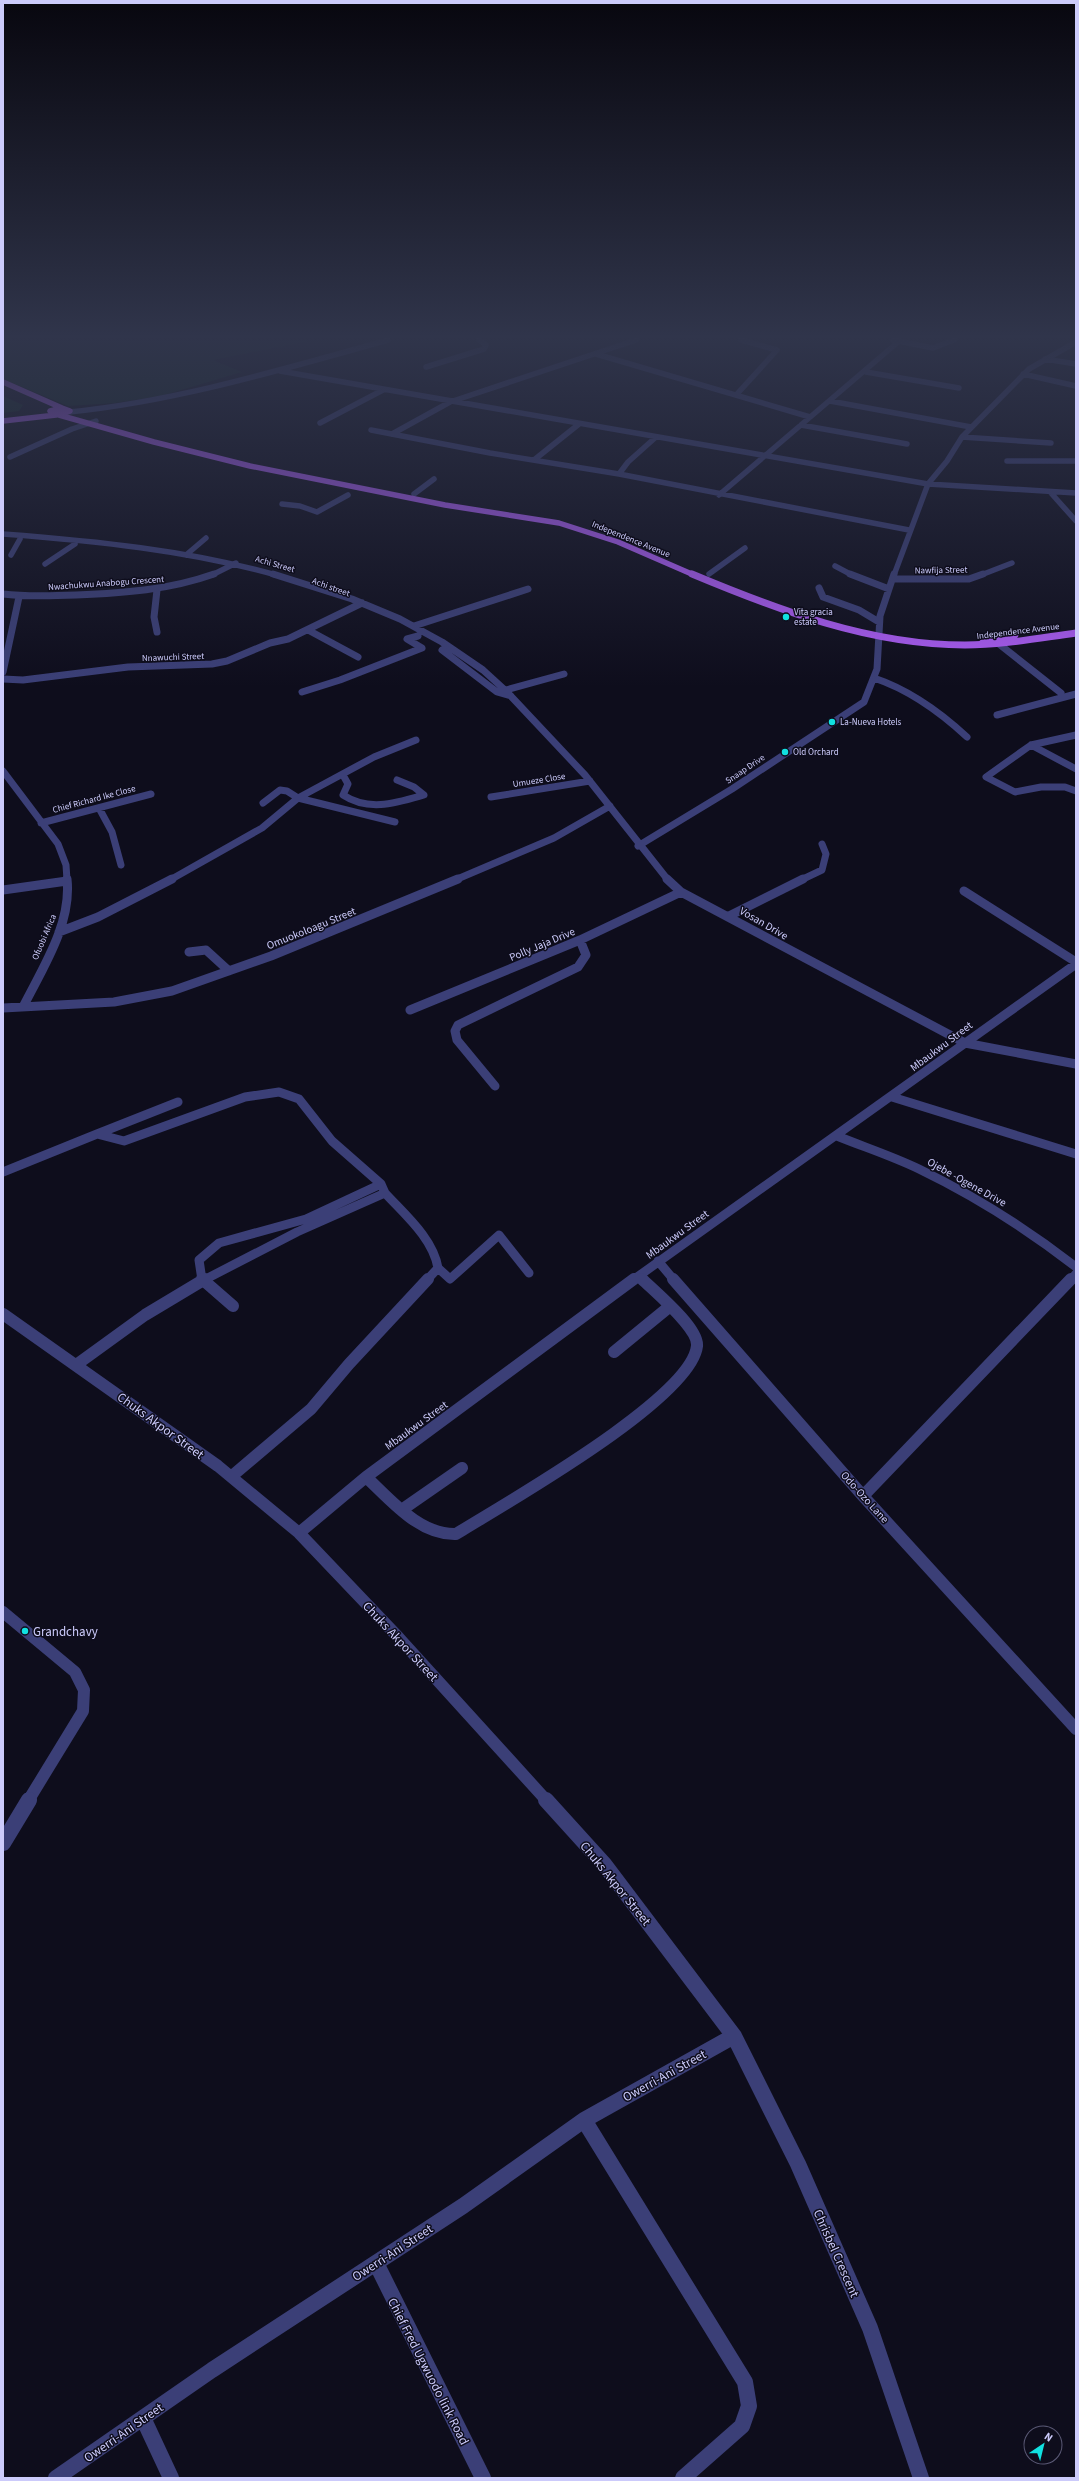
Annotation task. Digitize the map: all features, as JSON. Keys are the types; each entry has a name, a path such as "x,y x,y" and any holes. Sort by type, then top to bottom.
{"main road":[{"name":"Independence Avenue","path":"209,456 325,482 448,506 524,514 575,527 606,538 713,582 801,614 878,634 938,645 998,644 1076,633"},
{"name":"Independence Avenue","path":"231,456 331,478 454,502 582,523 614,534 721,579 787,603"},
{"path":"325,482 331,478"},
{"path":"448,506 454,502"},
{"path":"575,527 582,523"},
{"path":"606,538 614,534"},
{"path":"713,582 721,579"},
{"name":"Independence Avenue","path":"801,608 878,634 923,638 964,640 1076,627"}],"street":[{"path":"511,456 630,476 719,495 909,530"},
{"path":"534,460 539,456"},
{"path":"619,474 635,456"},
{"path":"719,495 761,456 928,484 1054,495 1076,521"},
{"name":"Nawfija Street","path":"878,634 879,622 909,530 928,484 950,456"},
{"path":"1007,461 1076,461"},
{"path":"414,494 434,479"},
{"path":"1026,497 1076,493"},
{"path":"282,504 300,506 318,512 348,495"},
{"name":"Achi Street","path":"3,534 83,540 186,555 307,583 362,603 414,626 458,651 508,693"},
{"name":"Achi street","path":"3,538 75,544 233,565 293,583 355,606 418,636 450,654 497,692 508,693"},
{"path":"186,555 206,538"},
{"path":"11,555 20,539"},
{"path":"45,564 75,544"},
{"path":"709,574 745,548"},
{"name":"Nawfija Street","path":"893,579 970,578 1012,563"},
{"name":"Nwachukwu Anabogu Crescent","path":"3,594 19,597 157,590 188,584 233,565"},
{"path":"835,566 860,580 889,589"},
{"path":"819,588 822,597 859,610 879,622"},
{"path":"414,626 528,589"},
{"path":"157,590 154,617 157,632"},
{"path":"3,672 19,597"},
{"name":"Nnawuchi Street","path":"3,679 23,680 128,667 212,664 227,661 270,643 281,642 362,603"},
{"path":"308,630 358,657"},
{"name":"Snaap Drive","path":"638,846 732,789 829,723 862,704 872,688 878,634"},
{"path":"302,692 340,680 422,648 407,639 418,636"},
{"path":"998,644 1061,694"},
{"path":"508,693 564,674"},
{"path":"874,678 896,685 937,708 967,737"},
{"name":"Vosan Drive","path":"508,693 556,742 590,781 610,806 638,846 670,884 681,892 729,916 765,938 965,1043 1076,1064"},
{"path":"997,715 1076,694"},
{"path":"1076,735 1031,744 986,777 1015,792 1041,787 1065,787 1076,791"},
{"path":"59,932 98,917 175,878 262,828 298,798 343,775 374,756 416,740"},
{"path":"1031,744 1076,769"},
{"name":"Ofuobi Africa","path":"3,770 41,823 53,836 60,849 67,881 68,899 59,932 23,1007"},
{"path":"343,775 348,784 343,795 350,801 367,806 392,804 424,795 414,787 397,780"},
{"name":"Umueze Close","path":"491,797 590,781"},
{"path":"263,803 280,790 287,791 298,798 395,822"},
{"name":"Chief Richard Ike Close","path":"41,823 151,794"},
{"name":"Omuokoloagu Street","path":"3,1008 114,1002 172,991 229,971 503,861 554,838 610,806"},
{"path":"99,808 112,832 121,865"},
{"path":"729,916 822,870 826,854 822,844"},
{"path":"3,890 67,881"},
{"path":"964,891 1076,963"},
{"name":"Polly Jaja Drive","path":"410,1010 580,940 681,892"},
{"path":"495,1086 457,1040 455,1031 458,1025 578,967 586,955 580,940"},
{"path":"189,952 206,950 215,956 229,971"},
{"name":"Mbaukwu Street","path":"299,1533 366,1477 658,1261 892,1097 1076,963"},
{"path":"97,1134 124,1141 244,1097 259,1093 287,1093 298,1097 306,1104 333,1142 383,1189 435,1255 438,1268 450,1279 499,1235 529,1273"},
{"path":"892,1097 1076,1154"},
{"path":"3,1172 178,1102"},
{"name":"Ojebe -Ogene Drive","path":"837,1136 918,1169 968,1194 1045,1243 1076,1267"},
{"path":"76,1365 154,1309 202,1281 383,1189"},
{"path":"233,1306 202,1281 199,1260 219,1243 306,1219 383,1189"},
{"name":"Odo-Ozo Lane","path":"658,1261 863,1496 1076,1729"},
{"path":"232,1476 311,1409 349,1364 438,1268"},
{"path":"863,1496 1076,1274"},
{"path":"366,1477 412,1518 436,1534 446,1537 456,1534 554,1474 616,1431 682,1376 695,1360 697,1345 692,1332 639,1276"},
{"path":"614,1352 669,1307"},
{"name":"Chuks Akpor Street","path":"3,1314 232,1476 299,1533 399,1638 604,1864 734,2036"},
{"path":"403,1509 462,1468"},
{"path":"3,1612 75,1672 82,1680 85,1701 83,1711 3,1843"},
{"name":"Owerri-Ani Street","path":"56,2478 143,2418 463,2206 584,2120 734,2036"},
{"name":"Chrisbel Crescent","path":"734,2036 798,2164 870,2328 921,2478"},
{"path":"584,2120 745,2382 749,2406 742,2426 682,2478"},
{"name":"Chief Fred Ugwuodo link Road","path":"376,2263 483,2478"},
{"path":"143,2418 171,2478"}],"place":[{"name":"Vita gracia estate","path":"786,617"},
{"name":"La-Nueva Hotels","path":"832,722"},
{"name":"Old Orchard","path":"785,752"},
{"name":"Grandchavy","path":"25,1631"}]}
